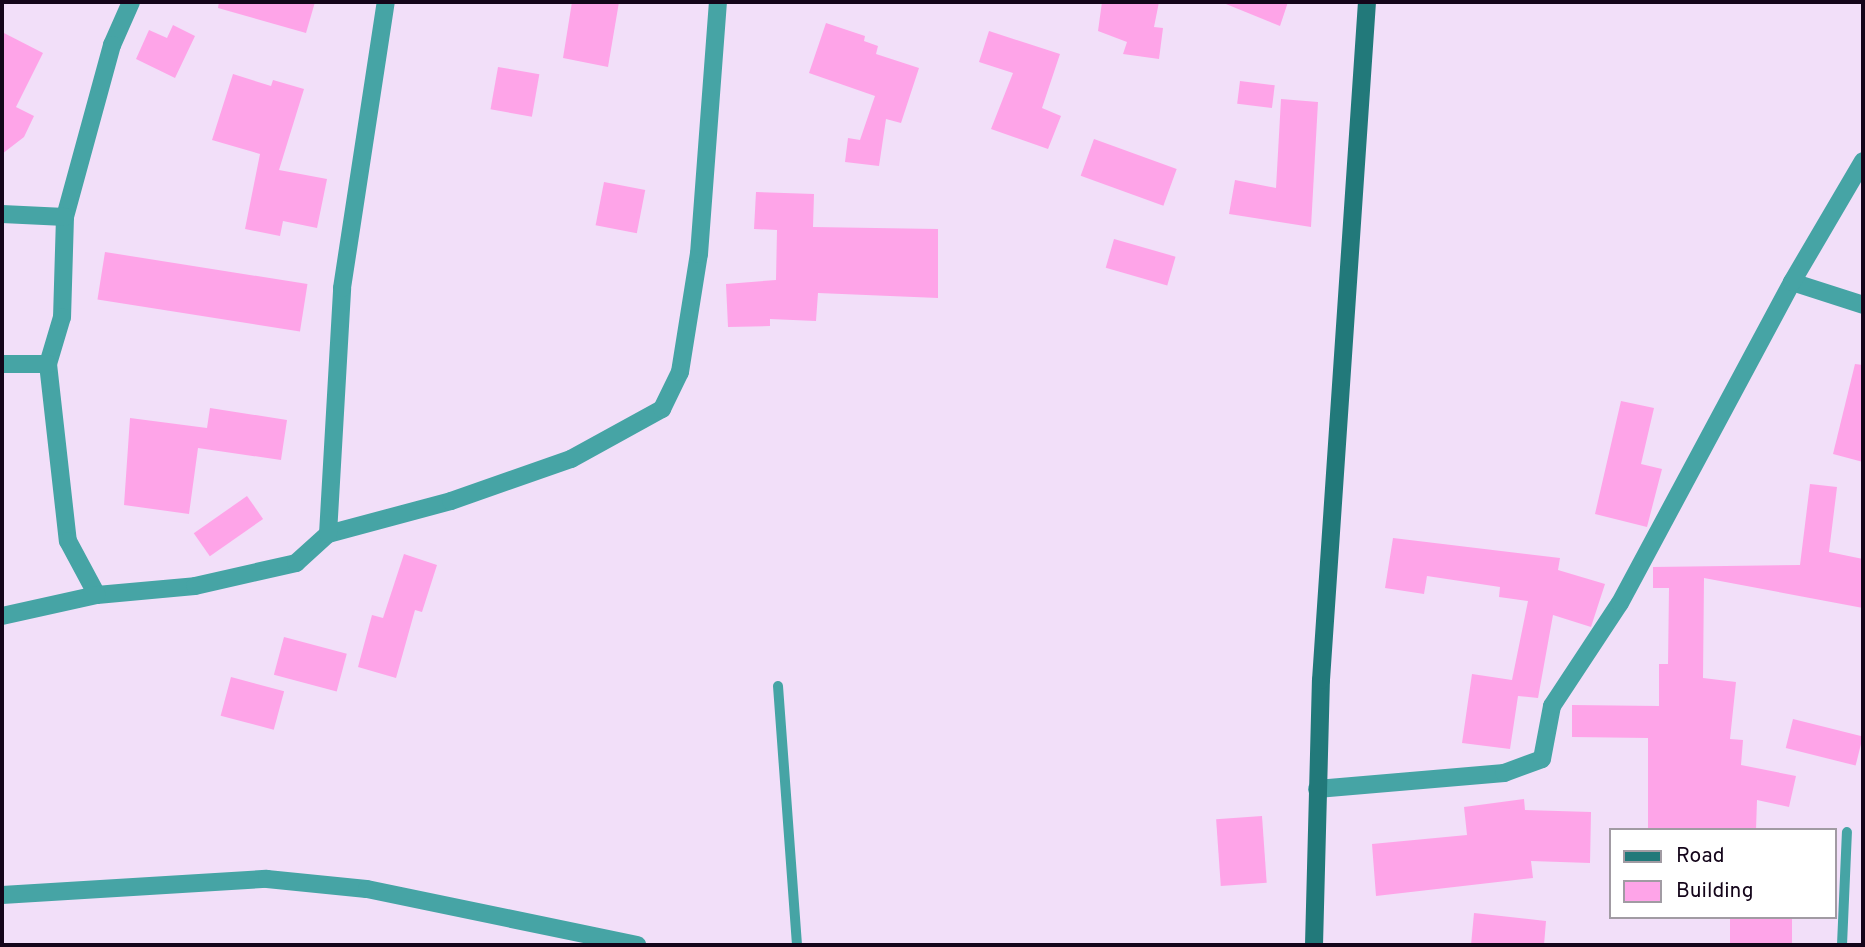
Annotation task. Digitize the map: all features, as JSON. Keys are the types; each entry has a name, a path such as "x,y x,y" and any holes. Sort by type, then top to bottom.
{"street":[{"path":"97,595 68,541 48,364 62,317 65,217 113,45 131,2"},
{"path":"328,534 342,288 386,2"},
{"path":"2,616 97,595 195,586 296,563 328,534 451,501 570,459 662,409 680,372 699,254 718,2"},
{"path":"1314,945 1321,680 1367,2"},
{"path":"1317,789 1504,773 1542,759 1552,706 1620,603 1792,282 1863,161"},
{"path":"2,214 65,217"},
{"path":"1792,282 1863,306"},
{"path":"2,364 48,364"},
{"path":"2,895 267,879 367,889 637,945"}],"lane":[{"path":"778,686 797,945"},
{"path":"1842,945 1847,832"}],"building":[{"path":"219,2 315,2 306,33 218,8"},
{"path":"572,2 619,2 608,67 563,58"},
{"path":"1102,2 1159,2 1154,27 1163,28 1159,59 1123,54 1127,42 1098,31"},
{"path":"1221,2 1288,2 1280,26"},
{"path":"826,23 865,36 864,41 878,46 876,54 919,68 901,123 886,119 879,166 845,162 848,138 860,140 875,96 809,73"},
{"path":"173,25 195,36 175,78 136,59 149,30 167,38"},
{"path":"989,31 1060,54 1042,108 1061,116 1048,149 991,129 1013,73 979,62"},
{"path":"2,32 43,53 16,107 34,116 24,137 2,154"},
{"path":"498,67 539,74 532,117 491,109"},
{"path":"233,74 271,86 273,80 304,89 279,170 327,179 317,228 283,221 280,236 245,229 260,154 212,140"},
{"path":"1240,81 1275,85 1272,108 1237,104"},
{"path":"1281,99 1318,102 1311,227 1229,214 1235,180 1276,188"},
{"path":"1094,139 1177,169 1163,206 1081,176"},
{"path":"604,182 645,190 637,233 596,225"},
{"path":"756,192 814,194 813,227 938,229 938,298 818,293 816,321 770,319 770,326 728,327 726,284 776,280 777,230 754,229"},
{"path":"1114,239 1176,257 1167,285 1106,268"},
{"path":"105,252 307,284 300,331 97,299"},
{"path":"1855,364 1863,365 1863,462 1833,454"},
{"path":"1621,401 1654,408 1641,464 1662,469 1647,527 1595,514"},
{"path":"210,408 287,420 281,460 198,448 189,514 124,505 130,418 207,428"},
{"path":"1810,484 1837,487 1829,552 1863,559 1863,608 1704,578 1703,678 1736,682 1730,739 1743,740 1741,765 1796,776 1789,807 1757,800 1756,828 1648,828 1648,738 1572,737 1572,705 1659,706 1659,664 1668,664 1669,588 1653,588 1653,567 1800,565"},
{"path":"247,496 263,519 210,556 194,533"},
{"path":"1393,538 1560,558 1558,570 1605,584 1591,627 1553,615 1538,698 1518,696 1510,749 1462,743 1472,674 1512,680 1528,601 1499,597 1500,587 1427,576 1424,594 1385,588"},
{"path":"404,554 437,565 422,612 415,610 396,678 358,667 372,615 383,618"},
{"path":"284,637 347,654 337,691 274,675"},
{"path":"231,677 284,691 274,730 221,716"},
{"path":"1793,719 1863,736 1856,766 1786,748"},
{"path":"1524,799 1525,810 1591,812 1590,863 1531,861 1533,878 1376,896 1372,844 1467,835 1464,807"},
{"path":"1262,816 1267,883 1221,886 1216,819"},
{"path":"1474,913 1546,921 1544,945 1471,945"},
{"path":"1730,919 1792,919 1792,945 1730,945"}]}
